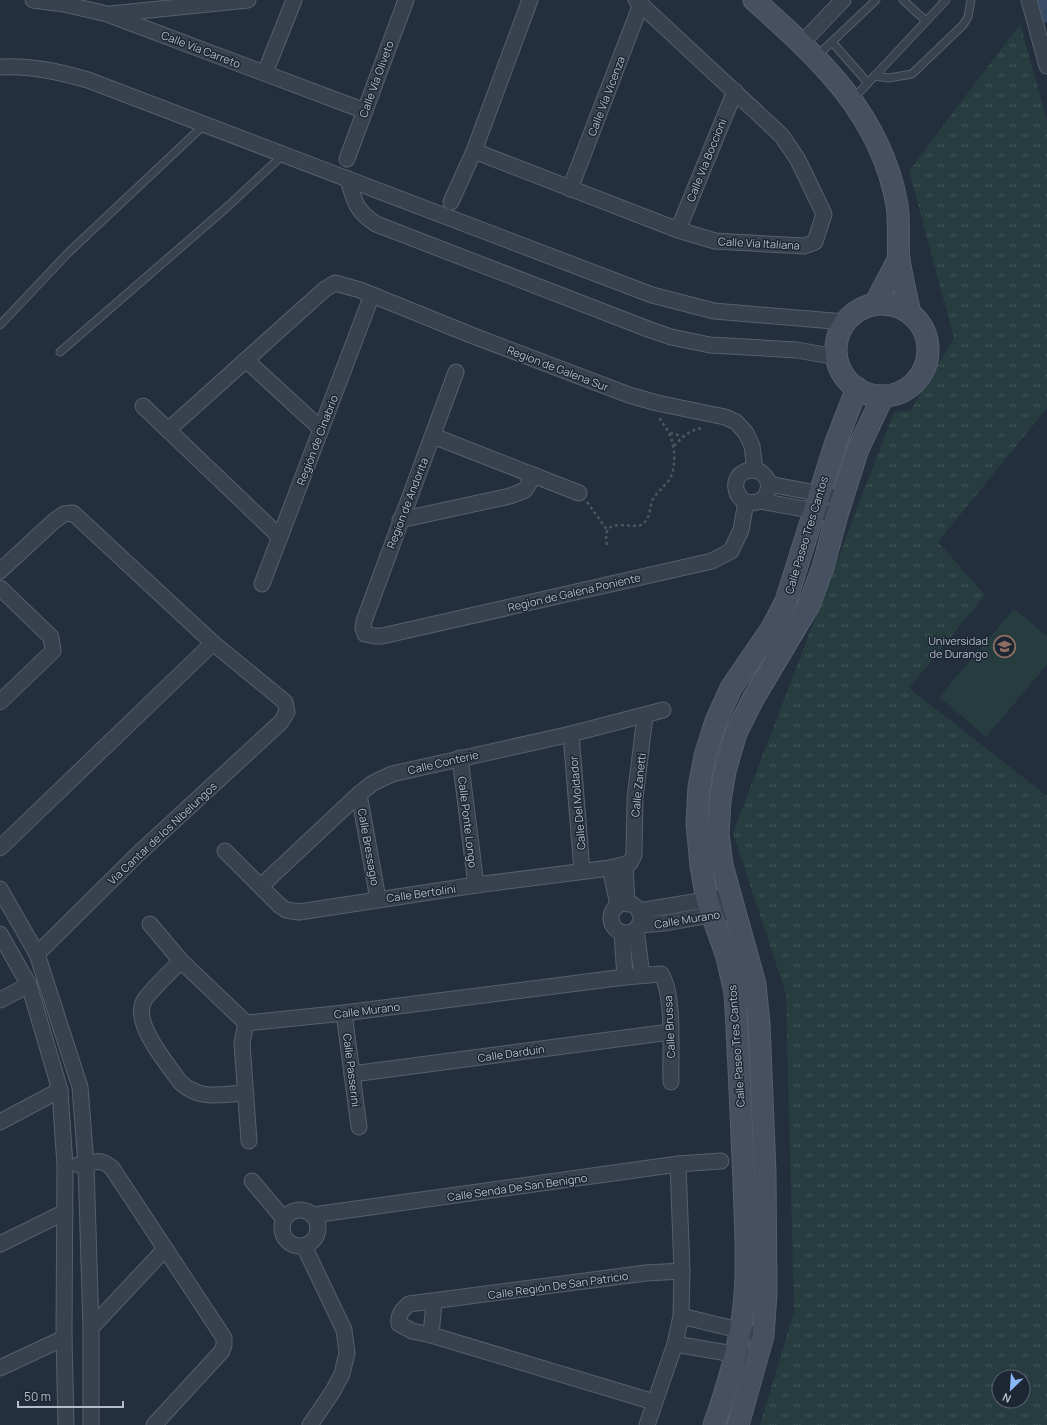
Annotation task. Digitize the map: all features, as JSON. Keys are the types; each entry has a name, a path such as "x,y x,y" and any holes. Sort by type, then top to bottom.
{"street":[{"name":"Calle Vía Carreto","path":"33,0 64,2 107,14 365,111"},
{"path":"107,14 248,0"},
{"path":"265,74 294,0"},
{"name":"Calle Vía Oliveto","path":"347,158 406,0"},
{"path":"451,202 474,151 530,0"},
{"path":"754,0 809,50 853,100 883,156 897,205 900,232 899,258 910,313"},
{"path":"809,50 843,0"},
{"path":"1029,0 1047,66"},
{"name":"Calle Vía Italiana","path":"474,151 678,230 715,241 804,246 815,242 824,214 798,160 782,136 639,2"},
{"name":"Calle Vía Vicenza","path":"570,188 639,2"},
{"path":"0,67 30,68 61,73 88,80 652,295 714,311 845,322"},
{"name":"Calle Vía Boccioni","path":"678,230 735,91"},
{"path":"348,179 353,200 359,210 376,224 648,329 671,337 710,345 797,350 836,357"},
{"path":"875,304 899,258"},
{"name":"Region de Galena Sur","path":"246,360 325,289 335,283 345,285 471,335 629,394 657,403 712,414 736,422 746,433 752,446 755,470"},
{"name":"Región de Cinabrio","path":"262,584 372,295"},
{"path":"875,304 886,304 899,307 910,313 924,330 928,352 927,362 919,377 907,389 897,394 883,396 866,393 857,388 845,377 836,357 836,341 845,322 853,314 863,308 875,304"},
{"path":"168,430 246,360 321,429"},
{"name":"Region de Andorita","path":"365,634 363,628 364,621 400,520 456,372"},
{"name":"Calle Paseo Tres Cantos","path":"714,1425 726,1391 736,1354 746,1282 735,993 727,957 710,907 697,823 699,787 705,756 716,721 731,688 772,628 786,601 817,502 857,388"},
{"name":"Calle Paseo Tres Cantos","path":"738,1425 763,1336 766,1294 764,1171 759,1024 755,984 722,865 718,834 720,801 725,770 736,733 753,699 809,605 823,567 858,449 883,396"},
{"path":"143,406 280,537"},
{"path":"433,436 580,493"},
{"path":"753,501 767,494 769,484 764,475 755,470 749,470 740,475 736,485 738,495 753,501 817,502"},
{"path":"400,520 510,496 525,490 534,475"},
{"path":"769,484 817,502 840,507"},
{"name":"Region de Galena Poniente","path":"365,634 382,636 712,561 730,551 741,530 753,501"},
{"path":"0,571 54,521 64,514 73,513 213,642 0,848"},
{"path":"0,588 51,637 54,651 0,702"},
{"name":"Via Cantar de los Nibelungos","path":"37,954 138,854 281,722 287,712 285,702 213,642"},
{"name":"Calle Conterie","path":"261,886 373,782 392,774 571,734 645,716 663,710"},
{"name":"Calle Zanetti","path":"623,863 635,798 645,716"},
{"name":"Calle Del Moldador","path":"571,734 582,871"},
{"name":"Calle Ponte Longo","path":"460,758 476,885"},
{"name":"Calle Bressagio","path":"359,794 378,899"},
{"name":"Calle Bertolini","path":"225,851 286,910 299,912 378,899 582,871 623,863"},
{"path":"623,863 630,918 642,975"},
{"path":"0,889 37,954 80,1087 86,1164 91,1328 91,1425"},
{"name":"Calle Murano","path":"630,918 732,904"},
{"path":"626,977 630,918"},
{"path":"150,924 181,961 246,1023 242,1043 249,1141"},
{"path":"0,934 29,985 60,1090 65,1166 64,1338 66,1425"},
{"path":"181,961 145,999 141,1009 141,1017 144,1028 180,1082 187,1089 195,1093 206,1095 246,1093"},
{"name":"Calle Murano","path":"246,1023 344,1013 642,975 661,974"},
{"name":"Calle Brussa","path":"661,974 666,982 670,1005 671,1082"},
{"path":"0,1000 29,985"},
{"name":"Calle Passerini","path":"344,1013 359,1127"},
{"name":"Calle Darduin","path":"352,1074 670,1032"},
{"path":"0,1122 60,1090"},
{"path":"65,1166 104,1161 112,1168 164,1250 224,1338 222,1351 154,1425"},
{"name":"Calle Senda De San Benigno","path":"313,1215 678,1164 721,1161"},
{"path":"647,1425 675,1344 681,1316 682,1271 678,1164"},
{"path":"252,1181 284,1218"},
{"path":"306,1210 313,1215 317,1222 318,1230 316,1237 311,1243 304,1246 295,1246 288,1242 282,1235 281,1227 284,1218 290,1212 306,1210"},
{"path":"0,1244 65,1212"},
{"path":"304,1246 319,1282 334,1308 344,1330 347,1353 342,1374 334,1391 310,1425"},
{"path":"91,1328 164,1250"},
{"name":"Calle Región De San Patricio","path":"654,1402 431,1335 412,1331 399,1324 398,1317 401,1311 409,1304 434,1302 646,1273 682,1271"},
{"path":"431,1335 434,1302"},
{"path":"681,1316 763,1336"},
{"path":"0,1368 64,1338"},
{"path":"675,1344 757,1359"}],"lane":[{"path":"809,50 832,42 876,0"},
{"path":"903,0 926,21"},
{"path":"853,100 946,0"},
{"path":"874,76 889,78 912,74 963,25 968,17 972,0"},
{"path":"832,42 868,83"},
{"path":"0,325 69,252 204,125"},
{"path":"60,352 231,203 283,154"}],"path":[{"path":"607,545 606,538 608,531 619,524 637,527 644,524 650,514 653,498 670,480 674,466 674,446 669,433 660,419 657,403"},
{"path":"674,446 683,436 695,429 707,427"},
{"path":"669,433 683,436"},
{"path":"580,493 608,531"}],"green space":[{"path":"1020,24 1047,120 1047,408 938,542 985,595 909,688 1047,796 1047,1425 760,1425 794,1312 786,994 733,833 894,412 910,411 954,338 909,171"},
{"path":"1014,609 1047,636 1047,665 986,737 939,697"}],"waterway":[{"path":"1043,0 1047,15"}],"place":[{"name":"Universidad de Durango","path":"1004,646"}]}
